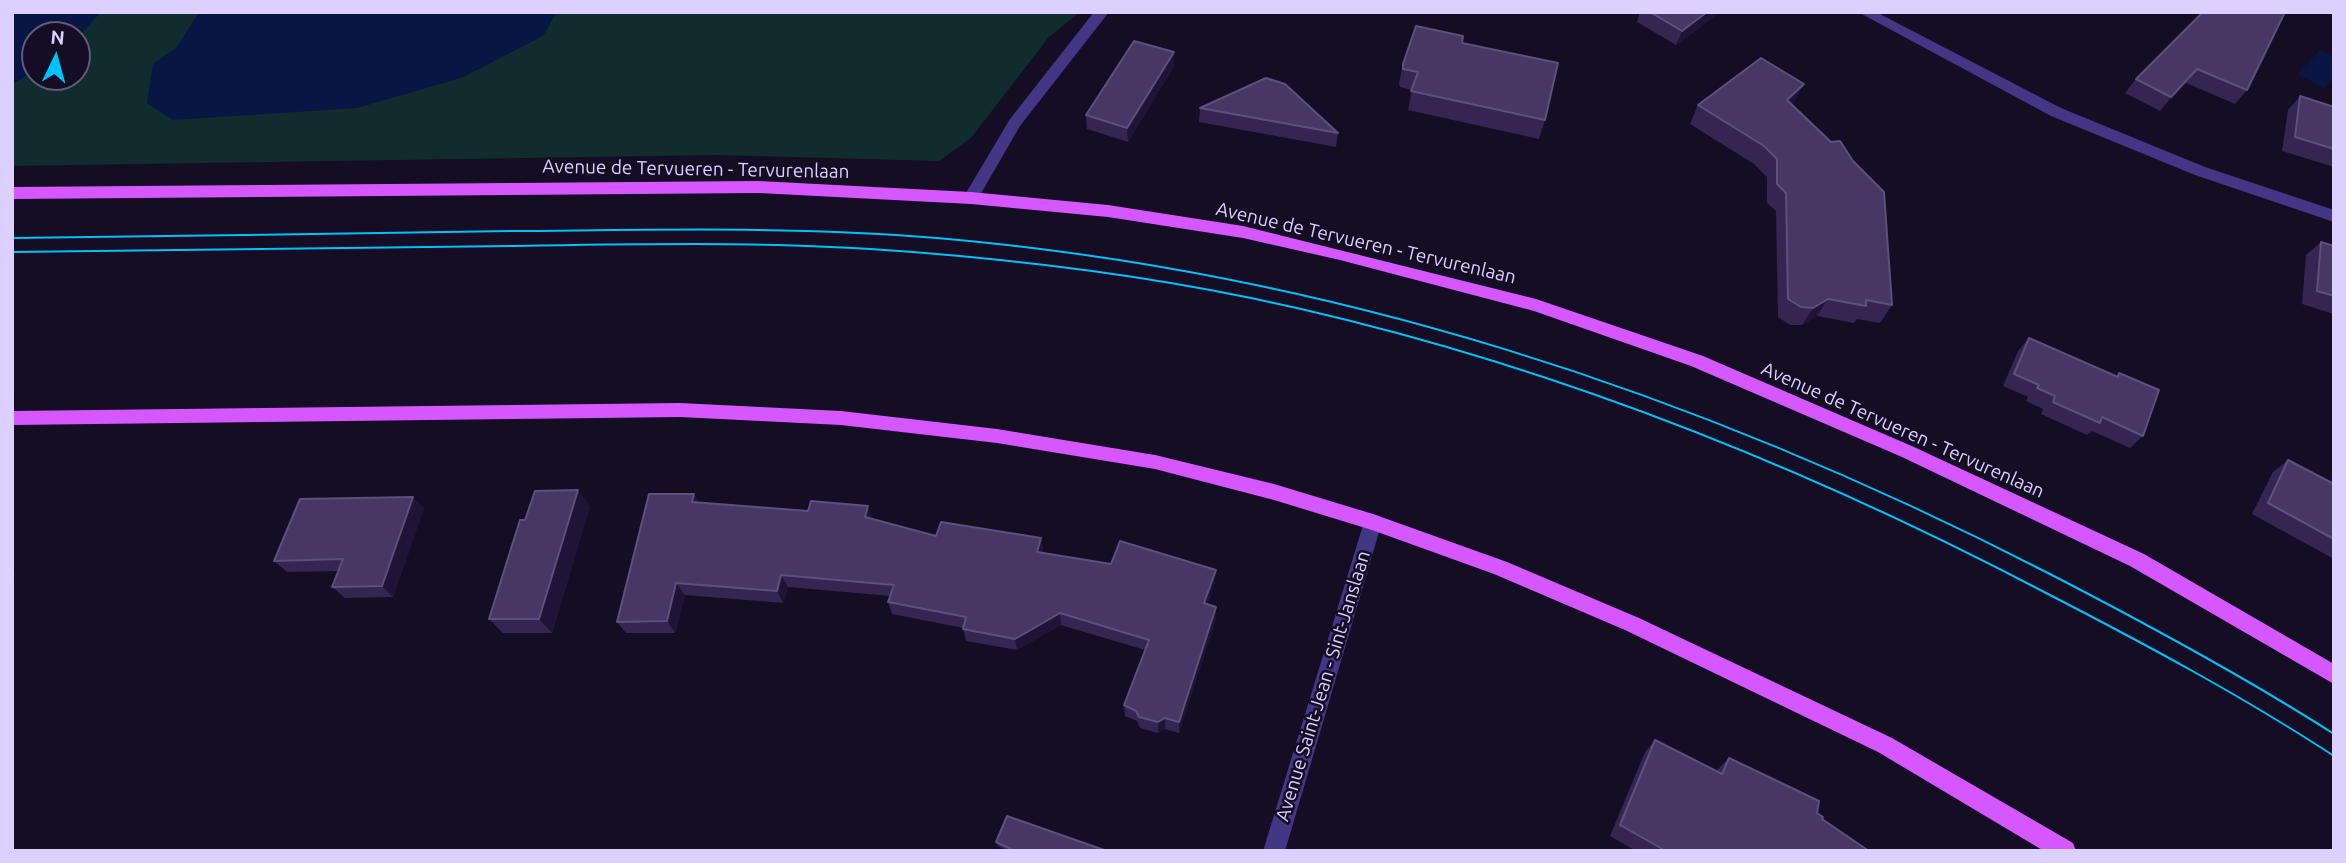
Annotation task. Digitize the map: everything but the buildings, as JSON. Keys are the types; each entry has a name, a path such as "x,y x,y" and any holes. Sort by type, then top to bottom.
{"main road":[{"name":"Avenue de Tervueren - Tervurenlaan","path":"12,193 759,187 971,198 1108,211 1243,232 1340,254 1536,305 1672,352 1908,452 2137,560 2334,675"},
{"path":"12,418 680,410 841,418 997,436 1155,462 1274,492 1373,522 1500,568 1632,624 1885,745 2065,851"}],"street":[{"path":"971,198 1015,123 1102,12"},
{"path":"1865,12 2056,112 2200,171 2334,216"},
{"name":"Avenue Saint-Jean - Sint-Janslaan","path":"1273,851 1373,522"}],"green space":[{"path":"12,12 1080,12 1048,38 971,138 939,161 717,155 12,166"}],"water":[{"path":"12,12 101,12 91,23 21,21 21,79 12,84"},
{"path":"199,12 557,12 543,36 461,78 357,108 173,120 147,103 153,64 176,48"},
{"path":"2320,50 2334,57 2334,77 2324,88 2297,74"}],"tram line":[{"path":"12,238 618,230 830,232 937,238 1084,255 1228,279 1369,311 1509,350 1646,396 1781,449 1915,508 2048,573 2193,650 2334,734"},
{"path":"12,252 662,244 813,246 1041,264 1167,282 1251,298 1458,350 1660,418 1759,458 1857,500 2084,613 2229,692 2334,756"}]}
